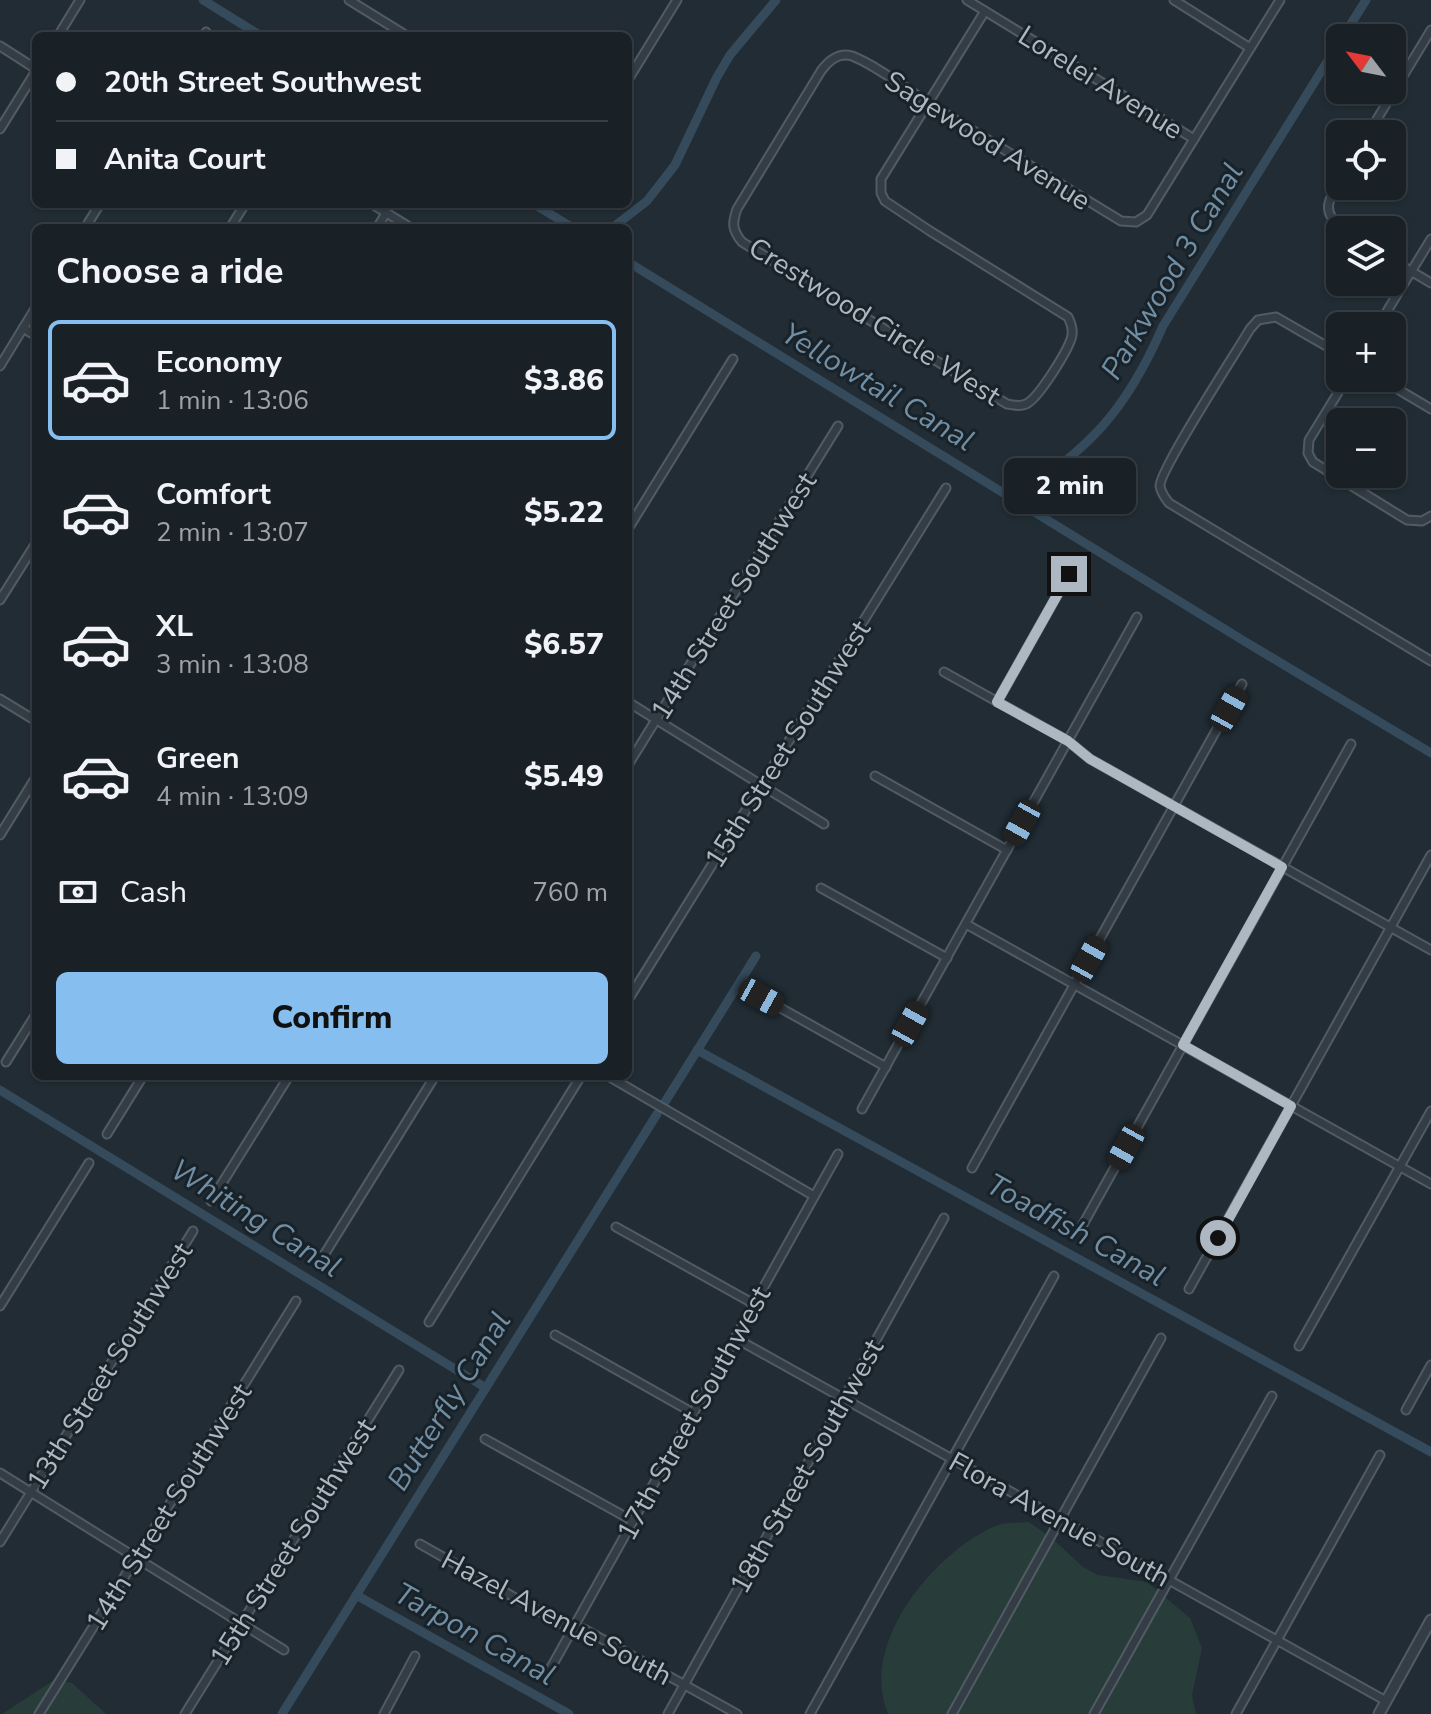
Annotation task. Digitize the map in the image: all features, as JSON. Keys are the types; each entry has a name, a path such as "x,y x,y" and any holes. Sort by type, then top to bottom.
{"street":[{"path":"60,32 80,0"},
{"path":"349,0 401,32"},
{"path":"632,73 677,0"},
{"name":"Lorelei Avenue","path":"967,0 1194,139"},
{"path":"1174,0 1250,48"},
{"path":"1194,139 1280,0"},
{"path":"928,103 985,11"},
{"path":"1376,120 1431,30"},
{"path":"0,46 32,67"},
{"name":"Sagewood Avenue","path":"734,233 732,220 737,209 827,62 841,55 851,56 1121,221 1136,222 1147,215 1194,139"},
{"path":"0,129 32,77"},
{"name":"Crestwood Circle West","path":"734,233 742,242 1007,404 1027,404 1035,398 1069,344 1072,325 1068,317 885,201 881,193 881,179 928,103"},
{"path":"378,208 404,224"},
{"path":"379,224 386,213"},
{"path":"1386,312 1431,239"},
{"path":"1406,268 1431,283"},
{"path":"0,366 32,313"},
{"path":"1326,346 1276,317 1258,320 1177,450 1160,486 1169,503 1431,661"},
{"path":"23,328 32,334"},
{"path":"632,523 733,359"},
{"path":"1338,392 1309,440 1308,453 1320,469 1407,520 1422,521 1431,516"},
{"path":"1402,392 1431,409"},
{"name":"14th Street Southwest","path":"632,759 838,426"},
{"name":"15th Street Southwest","path":"632,994 946,488"},
{"path":"0,600 32,549"},
{"path":"997,702 1069,574"},
{"path":"862,1109 1137,617"},
{"path":"944,672 1068,741 1090,759 1174,807 1431,950"},
{"path":"972,1168 1242,684"},
{"path":"0,699 32,719"},
{"path":"632,705 824,824"},
{"path":"1081,1228 1351,744"},
{"path":"875,776 1007,850"},
{"path":"0,835 32,783"},
{"path":"1189,1289 1431,855"},
{"path":"821,888 947,958"},
{"path":"966,924 1431,1184"},
{"path":"761,997 886,1067"},
{"path":"6,1062 32,1020"},
{"path":"107,1134 141,1080"},
{"path":"211,1201 287,1080"},
{"path":"324,1255 433,1080"},
{"path":"429,1322 579,1080"},
{"path":"615,1080 814,1196"},
{"path":"1299,1346 1431,1111"},
{"name":"17th Street Southwest","path":"548,1673 838,1154"},
{"path":"0,1306 89,1163"},
{"name":"18th Street Southwest","path":"668,1714 944,1218"},
{"path":"616,1227 754,1304"},
{"name":"13th Street Southwest","path":"0,1542 193,1231"},
{"path":"810,1714 1054,1276"},
{"name":"14th Street Southwest","path":"39,1714 296,1301"},
{"path":"555,1335 693,1413"},
{"name":"Flora Avenue South","path":"735,1338 1386,1701"},
{"path":"952,1714 1161,1338"},
{"path":"1406,1410 1431,1365"},
{"name":"15th Street Southwest","path":"185,1714 399,1370"},
{"path":"1094,1714 1272,1396"},
{"path":"485,1439 633,1521"},
{"path":"1236,1714 1380,1455"},
{"path":"0,1473 284,1650"},
{"name":"Hazel Avenue South","path":"420,1544 572,1630 584,1629 737,1714"},
{"path":"1379,1714 1431,1620"},
{"path":"384,1714 415,1656"}],"green space":[{"path":"1029,1522 1083,1567 1098,1575 1147,1582 1190,1618 1202,1648 1192,1695 1196,1714 888,1714 882,1687 884,1659 892,1631 925,1580 970,1540 997,1525"},
{"path":"54,1680 72,1683 106,1714 2,1714"}],"waterway":[{"name":"Yellowtail Canal","path":"203,0 255,32"},
{"path":"617,224 647,201 675,165 730,55 776,0"},
{"name":"Parkwood 3 Canal","path":"1351,24 1366,0"},
{"name":"Parkwood 3 Canal","path":"1014,499 1085,444 1119,405 1135,382 1163,326 1326,64"},
{"name":"Yellowtail Canal","path":"540,208 566,224"},
{"name":"Yellowtail Canal","path":"632,264 1431,753"},
{"name":"Butterfly Canal","path":"665,1102 756,956"},
{"name":"Toadfish Canal","path":"697,1050 1431,1452"},
{"name":"Whiting Canal","path":"0,1090 486,1388"},
{"name":"Butterfly Canal","path":"282,1714 657,1114"},
{"name":"Tarpon Canal","path":"356,1595 569,1714"}],"route":[{"path":"1069,574 997,702 1068,741 1090,759 1282,867 1183,1045 1291,1106 1218,1238"}]}
